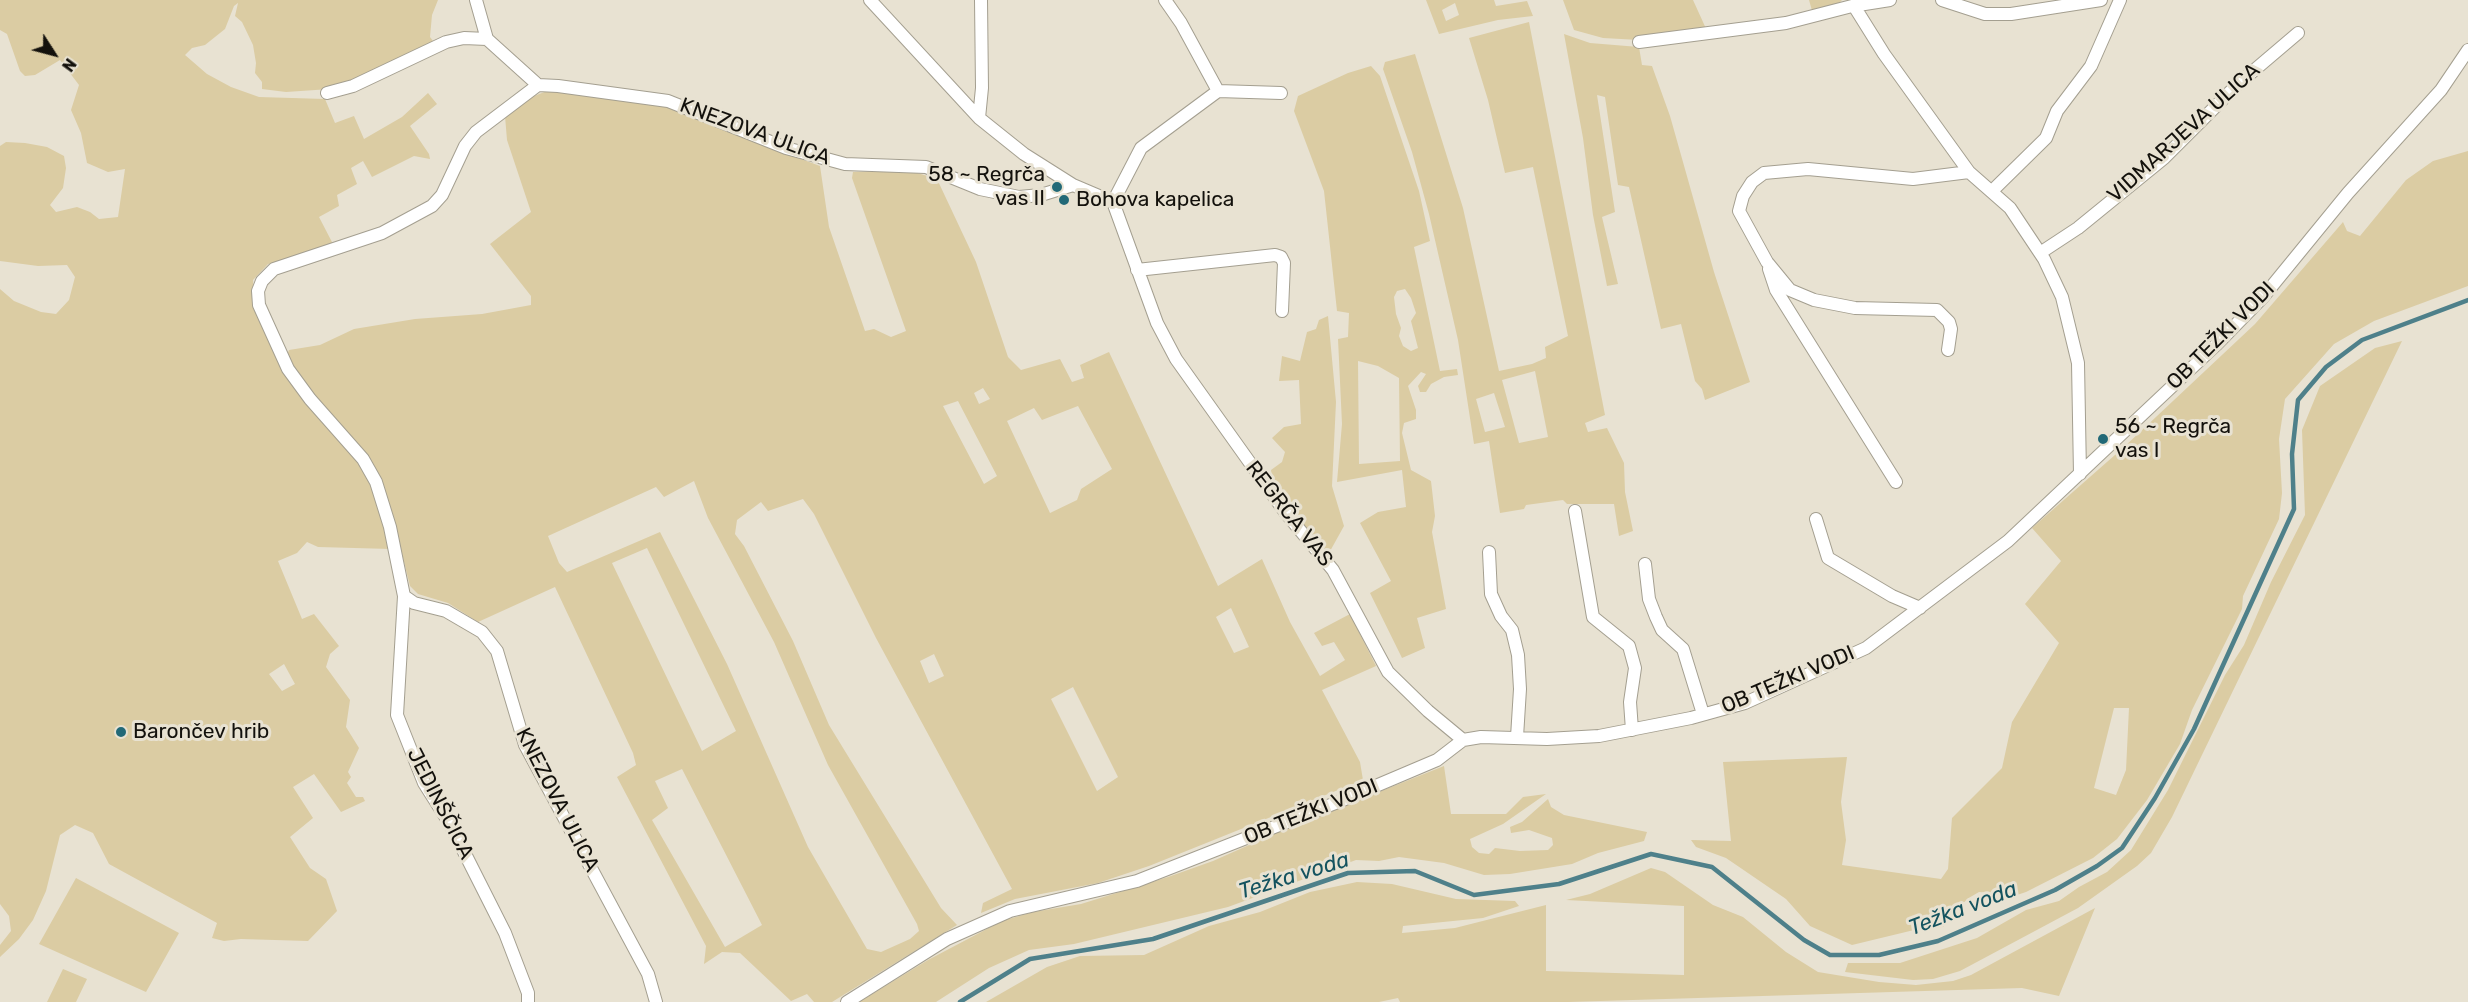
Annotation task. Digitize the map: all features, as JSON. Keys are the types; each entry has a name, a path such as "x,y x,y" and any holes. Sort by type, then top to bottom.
{"street":[{"path":"404,596 390,527 376,482 363,459 309,399 288,369 271,336 259,305 258,291 262,281 274,269 382,233 432,206 442,195 465,146 476,132 538,85 487,39 476,0"},
{"path":"870,0 979,118 1024,154 1073,185 1113,202 1141,148 1218,91 1281,93"},
{"path":"979,118 982,88 981,0"},
{"path":"1165,0 1181,23 1218,91"},
{"path":"1639,42 1786,23 1854,6 1890,0"},
{"path":"1942,0 1985,14 2011,14 2101,0"},
{"path":"1992,191 2046,138 2057,111 2091,66 2120,0"},
{"path":"1854,6 1884,54 1969,172 2010,208 2040,253 2062,297 2078,363 2080,474"},
{"name":"VIDMARJEVA ULICA","path":"2040,253 2078,228 2164,158 2238,84 2298,33"},
{"path":"327,93 353,86 446,42 464,38 487,39"},
{"name":"OB TEŽKI VODI","path":"847,1002 946,939 1010,911 1137,881 1338,802 1437,759 1463,740 1481,737 1599,736 1703,714 1745,703 1866,648 2008,541 2263,297 2348,193 2441,90 2468,50"},
{"name":"KNEZOVA ULICA","path":"538,85 668,101 777,144 845,164 926,167 980,189 1019,197 1041,195 1073,185"},
{"path":"1948,350 1951,329 1949,322 1937,310 1855,308 1814,300 1790,290 1767,262 1739,211 1743,196 1752,182 1764,173 1808,169 1913,179 1969,172"},
{"name":"REGRČA VAS","path":"1113,202 1157,323 1176,359 1285,512 1333,570 1388,672 1428,711 1463,740"},
{"path":"1137,270 1275,255 1284,263 1282,310"},
{"path":"1767,262 1776,290 1896,482"},
{"path":"1575,511 1593,617 1629,645 1635,668 1630,702 1632,730"},
{"path":"1816,519 1828,558 1892,596 1920,608"},
{"path":"1489,552 1491,594 1501,616 1512,630 1518,655 1520,690 1517,737"},
{"name":"OB TEŽKI VODI","path":"1645,564 1649,598 1656,617 1662,630 1683,649 1703,714"},
{"name":"KNEZOVA ULICA","path":"404,596 414,603 446,611 482,632 497,651 525,746 648,974 656,1002"},
{"name":"JEDINŠČICA","path":"404,596 398,715 424,783 450,824 505,933 528,993 528,1002"}],"shaded area":[{"path":"0,0 438,0 432,15 430,37 433,41 366,77 330,89 286,92 262,89 262,82 255,73 253,45 242,22 235,16 238,3 234,6 225,29 205,45 192,48 185,55 207,74 231,87 259,97 325,99 335,123 354,116 364,139 402,117 428,93 437,104 410,126 430,159 414,156 372,177 363,161 351,168 357,184 337,195 339,206 319,217 333,244 292,259 268,264 253,280 254,298 269,337 360,462 374,494 391,549 318,547 307,542 297,553 278,561 302,619 314,614 339,646 330,654 326,667 350,700 346,727 359,748 348,772 351,777 347,783 356,797 363,797 365,801 341,812 314,774 293,787 313,818 290,837 310,868 326,879 337,911 308,941 241,939 224,941 212,938 217,923 109,864 93,833 75,825 60,835 46,891 33,920 19,939 0,957 0,945 11,931 9,916 0,904 0,289 14,301 41,312 56,314 69,300 75,277 67,265 38,266 0,261 0,146 6,142 25,143 47,147 64,156 66,168 63,188 50,205 56,212 77,207 90,212 99,219 118,217 125,169 108,172 87,163 81,133 71,110 79,85 60,60 35,75 25,76 20,71 7,34 0,30","holes":["284,664 295,684 282,691 269,674"]},
{"path":"1426,0 1494,0 1496,6 1527,1 1533,16 1498,20 1439,34","holes":["1455,3 1459,15 1446,21 1442,10"]},
{"path":"1563,0 1693,0 1708,33 1639,40 1603,38 1574,30"},
{"path":"1809,0 1842,0 1837,5 1813,14"},
{"path":"1529,22 1605,415 1585,423 1588,432 1607,428 1624,463 1625,492 1633,531 1619,536 1614,504 1567,504 1563,500 1526,505 1524,509 1500,513 1489,441 1474,444 1458,340 1429,214 1412,152 1383,69 1385,62 1415,54 1463,208 1499,371 1532,364 1546,358 1545,347 1568,336 1533,167 1505,173 1488,100 1469,38","holes":["1535,371 1548,437 1519,443 1502,380","1494,393 1505,427 1485,432 1476,399"]},
{"path":"1564,34 1590,43 1639,47 1642,65 1652,66 1670,116 1714,272 1750,382 1705,400 1702,389 1695,381 1681,324 1661,329 1629,187 1618,185 1605,97 1597,95 1615,212 1602,217 1618,284 1607,286 1593,215 1583,138"},
{"path":"1371,66 1380,76 1419,191 1430,241 1414,247 1440,371 1457,369 1458,375 1444,377 1431,384 1426,392 1420,392 1418,386 1426,374 1421,372 1408,386 1416,410 1416,419 1404,423 1402,433 1411,470 1431,481 1435,516 1432,532 1446,609 1417,618 1425,648 1402,658 1370,593 1391,581 1360,523 1378,512 1406,507 1402,470 1337,482 1342,424 1338,339 1348,337 1349,313 1337,311 1324,191 1294,111 1298,96 1348,73","holes":["1405,289 1416,313 1411,321 1418,348 1411,351 1403,346 1399,336 1401,328 1394,297 1397,291","1358,361 1378,366 1399,378 1400,461 1359,464"]},
{"path":"547,91 608,96 678,109 702,118 726,131 820,166 829,227 865,331 874,329 891,337 906,331 852,178 853,172 911,171 937,179 976,262 1008,357 1021,370 1060,359 1072,382 1084,378 1080,365 1109,352 1218,586 1262,559 1290,622 1320,676 1345,660 1334,642 1322,646 1314,633 1350,614 1376,666 1322,690 1360,762 1363,780 1149,866 1098,883 1015,899 981,913 983,903 1012,889 876,638 814,514 803,499 768,511 761,502 737,520 735,534 744,546 793,641 829,725 941,908 957,925 832,1002 814,1002 807,994 791,1001 740,953 722,952 704,964 706,946 617,777 636,765 633,753 555,587 478,622 448,603 418,594 410,586 392,513 376,469 307,388 287,355 289,350 320,345 354,329 415,319 482,314 531,305 531,296 490,244 531,212 507,140 505,116 524,100","holes":["983,388 990,399 979,404 974,393","958,401 997,476 984,484 943,406","1078,406 1112,469 1081,489 1077,500 1050,513 1007,421 1034,408 1042,420","694,481 708,518 774,642 828,765 917,924 919,931 910,939 881,952 867,949 808,847 727,664 660,532 567,572 559,563 548,536 656,487 664,497","647,548 736,731 702,751 612,563","1231,608 1249,647 1234,653 1216,617","934,654 944,676 929,683 920,661","1073,687 1118,777 1097,791 1051,699","682,769 762,925 725,947 652,820 668,808 655,781"]},
{"path":"2468,151 2468,286 2374,321 2334,344 2285,399 2279,439 2282,493 2279,519 2243,596 2242,609 2192,710 2180,744 2147,800 2117,839 2093,858 2026,892 2017,895 1979,892 1967,899 1943,927 1914,930 1852,945 1810,926 1786,899 1726,858 1696,847 1691,840 1731,841 1723,762 1847,757 1841,802 1846,840 1842,865 1941,879 1948,869 1952,818 2002,768 2012,722 2059,643 2025,604 2061,561 2032,528 2124,447 2255,324 2343,222 2347,231 2360,236 2406,180 2433,161","holes":["2114,708 2129,708 2126,770 2116,795 2094,788"]},
{"path":"1328,316 1336,402 1332,486 1344,526 1329,553 1320,547 1273,485 1271,470 1282,462 1285,452 1272,438 1284,427 1301,424 1299,380 1279,381 1282,356 1300,361 1307,332 1316,329 1319,320"},
{"path":"2402,341 2172,817 2151,853 2137,866 2078,908 1960,971 1933,979 1913,980 1845,972 1848,963 1900,963 1977,938 2026,910 2059,901 2107,872 2131,850 2168,790 2225,675 2244,645 2271,582 2305,515 2302,430 2320,386 2375,348"},
{"path":"1444,766 1451,814 1506,814 1523,797 1546,794 1503,824 1470,839 1472,847 1479,853 1489,854 1495,848 1520,851 1548,850 1553,845 1552,838 1529,830 1511,833 1510,827 1522,822 1548,799 1551,807 1564,815 1647,832 1644,841 1598,853 1572,864 1510,874 1484,875 1444,863 1399,857 1379,861 1356,860 1228,907 1074,944 1029,950 989,968 936,1002 859,1002 928,960 1002,921 1033,912 1081,904 1168,877 1213,861 1276,833"},
{"path":"1651,868 1665,872 1713,905 1743,917 1786,952 1818,972 1879,982 1916,985 1953,981 1971,975 2095,908 2059,996 2022,988 1568,1002 1400,1002 1398,998 1379,1002 986,1002 1047,967 1080,956 1144,955 1209,926 1260,912 1310,892 1357,882 1392,884 1456,899 1515,901 1519,906 1483,918 1403,926 1402,933 1455,928 1546,905 1546,971 1684,975 1684,906 1566,900 1590,894"},
{"path":"76,878 179,933 146,992 39,944"},
{"path":"63,969 87,979 76,1002 47,1002"}],"waterway":[{"name":"Težka voda","path":"960,1002 1030,959 1153,939 1348,873 1415,871 1474,895 1559,884 1651,854 1712,867 1804,940 1830,955 1879,955 1938,941 2055,890 2097,866 2122,848 2155,798 2194,729 2294,509 2292,454 2298,400 2326,367 2362,340 2468,300"}],"place":[{"name":"58 ~ Regrča vas II","path":"1057,187"},
{"name":"Bohova kapelica","path":"1064,200"},
{"name":"56 ~ Regrča vas I","path":"2103,439"},
{"name":"Barončev hrib","path":"121,732"}]}
